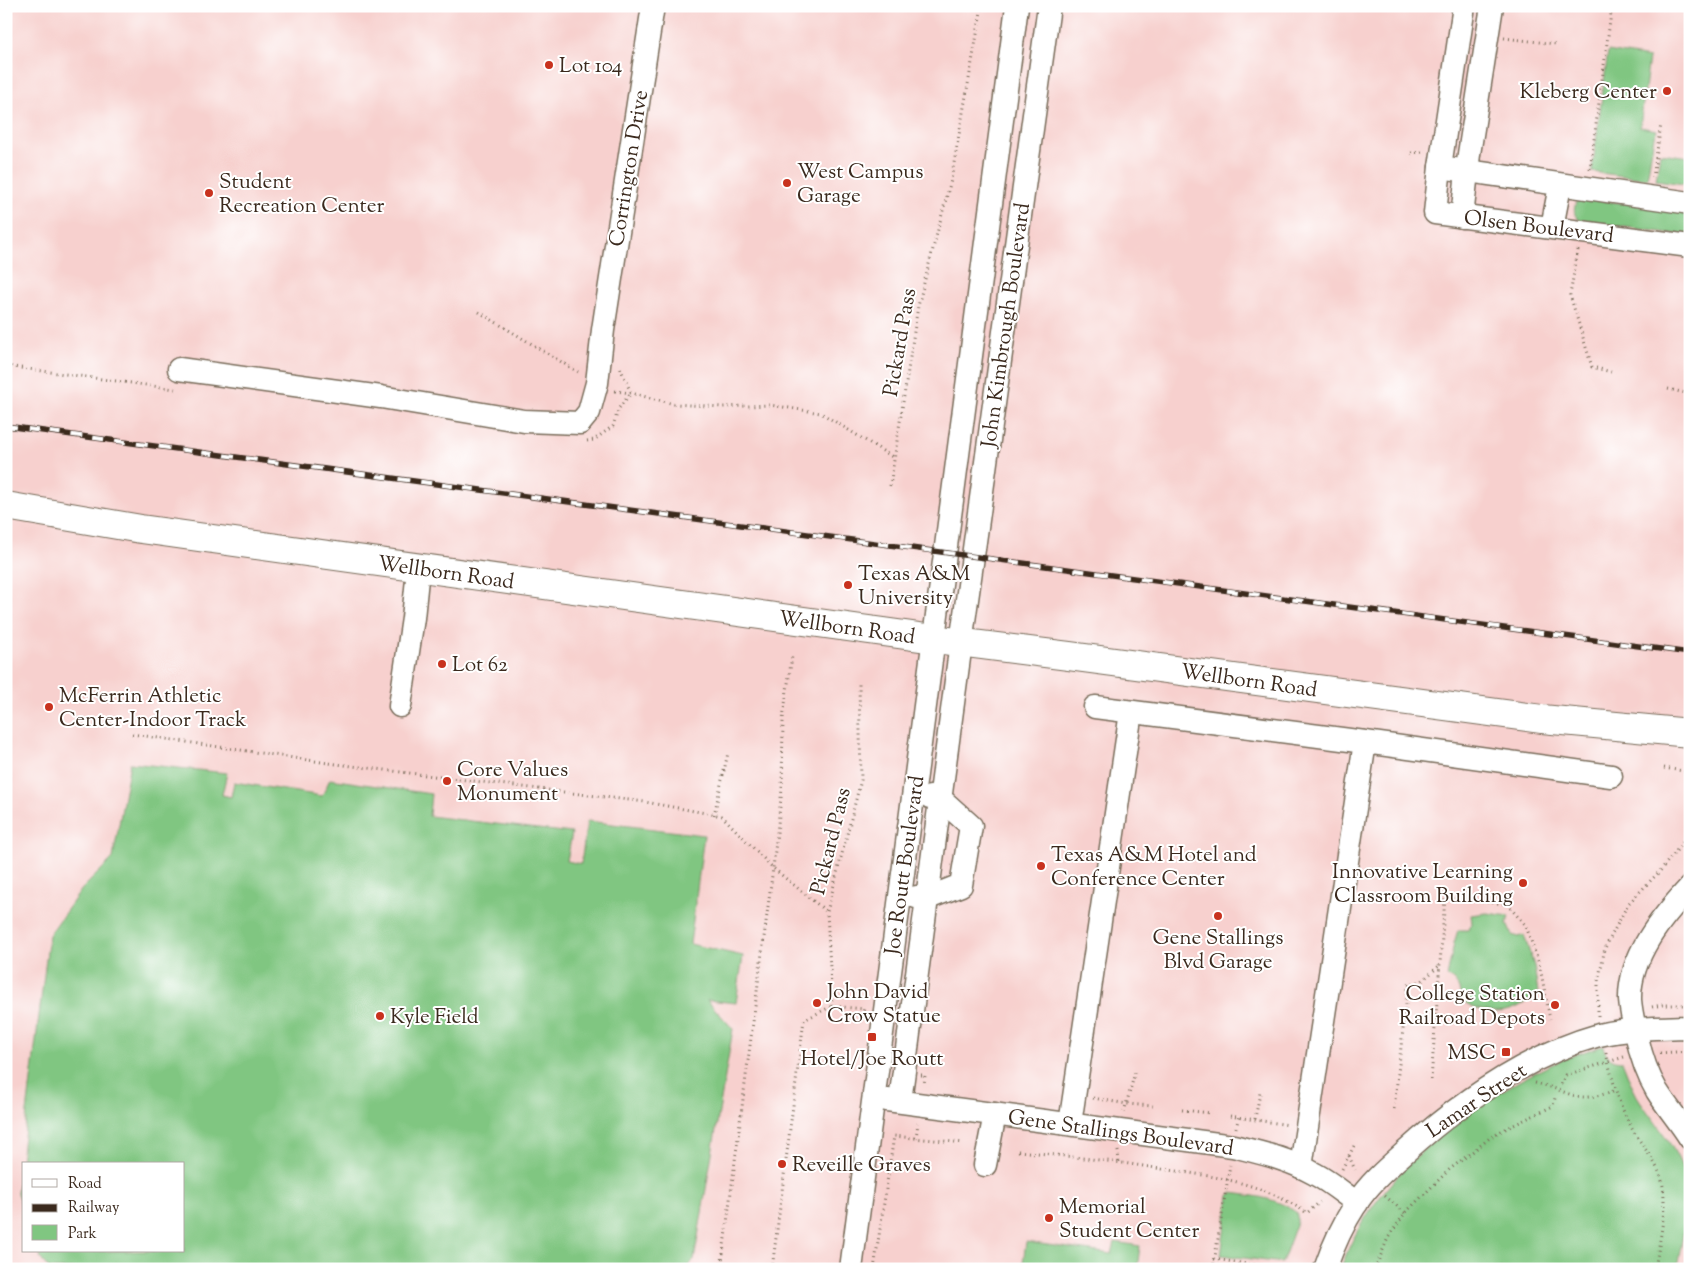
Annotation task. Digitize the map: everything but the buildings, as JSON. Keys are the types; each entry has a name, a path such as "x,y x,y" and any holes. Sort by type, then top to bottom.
{"main road":[{"name":"Wellborn Road","path":"6,506 141,529 418,569 961,643 1542,720 1687,733"}],"street":[{"name":"Corrington Drive","path":"179,369 381,397 524,421 580,423 589,412 597,383 603,330 652,6"},
{"name":"John Kimbrough Boulevard","path":"934,639 1017,6"},
{"name":"John Kimbrough Boulevard","path":"961,643 1049,6"},
{"name":"Olsen Boulevard","path":"1464,6 1441,159 1435,213 1690,246"},
{"path":"1462,217 1467,171 1492,6"},
{"path":"1011,51 1019,54 1026,64 1021,109 1031,134"},
{"name":"Olsen Boulevard","path":"1441,159 1467,171 1560,186 1690,203"},
{"path":"1552,227 1560,186"},
{"path":"993,187 1024,192"},
{"path":"400,706 418,569"},
{"name":"Joe Routt Boulevard","path":"851,1269 934,639"},
{"name":"Joe Routt Boulevard","path":"900,1102 961,643"},
{"path":"1095,708 1365,742 1611,776"},
{"path":"1070,1124 1131,712"},
{"path":"1301,1167 1365,742"},
{"path":"900,896 928,898 961,884 971,826 941,799 914,794"},
{"path":"1690,887 1664,915 1655,928 1634,974 1630,998 1635,1030 1645,1068 1657,1091 1690,1138"},
{"name":"Lamar Street","path":"1325,1269 1336,1241 1357,1203 1378,1177 1436,1124 1486,1088 1531,1062 1602,1035 1635,1030 1690,1027"},
{"name":"Gene Stallings Boulevard","path":"873,1098 1233,1146 1268,1154 1301,1167 1315,1174 1357,1203"},
{"path":"984,1165 995,1114"}],"path":[{"name":"Pickard Pass","path":"890,486 918,306 946,205 982,6"},
{"path":"1589,176 1612,6"},
{"path":"1504,38 1556,44"},
{"path":"1652,184 1662,124"},
{"path":"1411,153 1422,153 1428,149 1441,159"},
{"path":"1580,242 1570,296 1592,367 1611,372"},
{"path":"479,312 609,391 674,404 723,408 770,405 821,413 894,458"},
{"path":"1668,389 1690,394"},
{"path":"721,1269 773,868 782,789 783,718 792,656"},
{"name":"Pickard Pass","path":"832,1006 827,912 861,780 859,684"},
{"path":"132,734 328,763 645,802 722,816 773,868 827,912"},
{"path":"714,815 728,753"},
{"path":"1664,768 1690,772"},
{"path":"1597,1010 1598,982 1605,948 1628,904 1660,871 1684,841 1690,828"},
{"path":"1431,1080 1445,898 1507,904 1526,926 1540,968 1550,1019"},
{"path":"1394,1109 1408,985 1422,980 1440,965"},
{"path":"1649,1008 1662,1005 1690,1005"},
{"path":"772,1269 804,1020 832,1006 864,1009 862,1018"},
{"path":"1604,1046 1624,1114 1654,1163 1662,1181 1664,1204 1655,1269"},
{"path":"1657,1053 1690,1051"},
{"path":"1561,1084 1566,1075 1625,1056"},
{"path":"1123,1113 1136,1069"},
{"path":"924,1085 925,1075"},
{"path":"1527,1080 1579,1098 1590,1098 1616,1090"},
{"path":"1255,1119 1260,1093"},
{"path":"1092,1098 1126,1104 1153,1106"},
{"path":"1375,1269 1388,1238 1405,1213 1449,1170 1495,1134 1552,1106 1555,1098"},
{"path":"1182,1110 1211,1113"},
{"path":"1230,1116 1292,1125"},
{"path":"1236,1128 1239,1116"},
{"path":"916,1138 918,1123"},
{"path":"874,1269 894,1136 964,1144"},
{"path":"1342,1170 1355,1144"},
{"path":"1018,1151 1119,1162 1227,1178 1264,1189 1307,1212 1320,1202"},
{"path":"1118,1151 1119,1162"},
{"path":"1349,1156 1355,1170"},
{"path":"1213,1269 1230,1165"},
{"path":"1380,1192 1405,1213"},
{"path":"1214,1259 1282,1269"}],"shaded area":[{"name":"Texas A&M University","path":"6,6 1690,6 1690,1269 6,1269"}],"green space":[{"path":"1608,51 1649,58 1640,127 1657,130 1654,136 1647,179 1592,172"},
{"path":"1660,153 1690,157 1690,185 1656,180"},
{"path":"1579,198 1690,211 1690,236 1581,221 1576,217 1574,211"},
{"name":"Kyle Field","path":"130,763 227,773 222,795 231,797 234,782 322,796 330,779 431,794 429,816 572,833 567,861 581,864 587,821 704,835 690,944 743,956 736,1003 707,1000 733,1029 694,1260 685,1269 49,1269 38,1252 185,1252 185,1162 22,1162 22,1207 17,1193 49,935 82,889 113,858"},
{"path":"1487,913 1509,916 1507,924 1512,935 1519,937 1524,935 1534,966 1538,992 1524,1003 1510,1010 1486,1011 1467,1004 1464,1002 1455,982 1447,977 1458,930 1468,930 1472,924 1471,915"},
{"path":"1603,1046 1605,1052 1610,1057 1622,1061 1637,1096 1671,1145 1682,1167 1687,1188 1687,1199 1677,1269 1341,1269 1357,1232 1381,1195 1412,1161 1447,1129 1486,1101 1526,1077 1565,1059"},
{"path":"1231,1193 1274,1201 1297,1213 1297,1222 1282,1263 1221,1255"},
{"path":"1026,1242 1112,1254 1115,1242 1140,1246 1137,1269 1022,1269"}],"railway":[{"path":"6,426 1690,653"}],"place":[{"name":"Lot 104","path":"549,65"},
{"name":"Kleberg Center","path":"1667,91"},
{"name":"West Campus Garage","path":"787,183"},
{"name":"Student Recreation Center","path":"209,193"},
{"name":"Texas A&M University","path":"848,585"},
{"name":"Lot 62","path":"442,664"},
{"name":"McFerrin Athletic Center-Indoor Track","path":"49,707"},
{"name":"Core Values Monument","path":"447,781"},
{"name":"Texas A&M Hotel and Conference Center","path":"1041,866"},
{"name":"Innovative Learning Classroom Building","path":"1523,883"},
{"name":"Gene Stallings Blvd Garage","path":"1218,916"},
{"name":"John David Crow Statue","path":"817,1003"},
{"name":"College Station Railroad Depots","path":"1555,1005"},
{"name":"Kyle Field","path":"380,1016"},
{"name":"Hotel/Joe Routt","path":"872,1037"},
{"name":"MSC","path":"1506,1052"},
{"name":"Reveille Graves","path":"782,1164"},
{"name":"Memorial Student Center","path":"1049,1218"}]}
